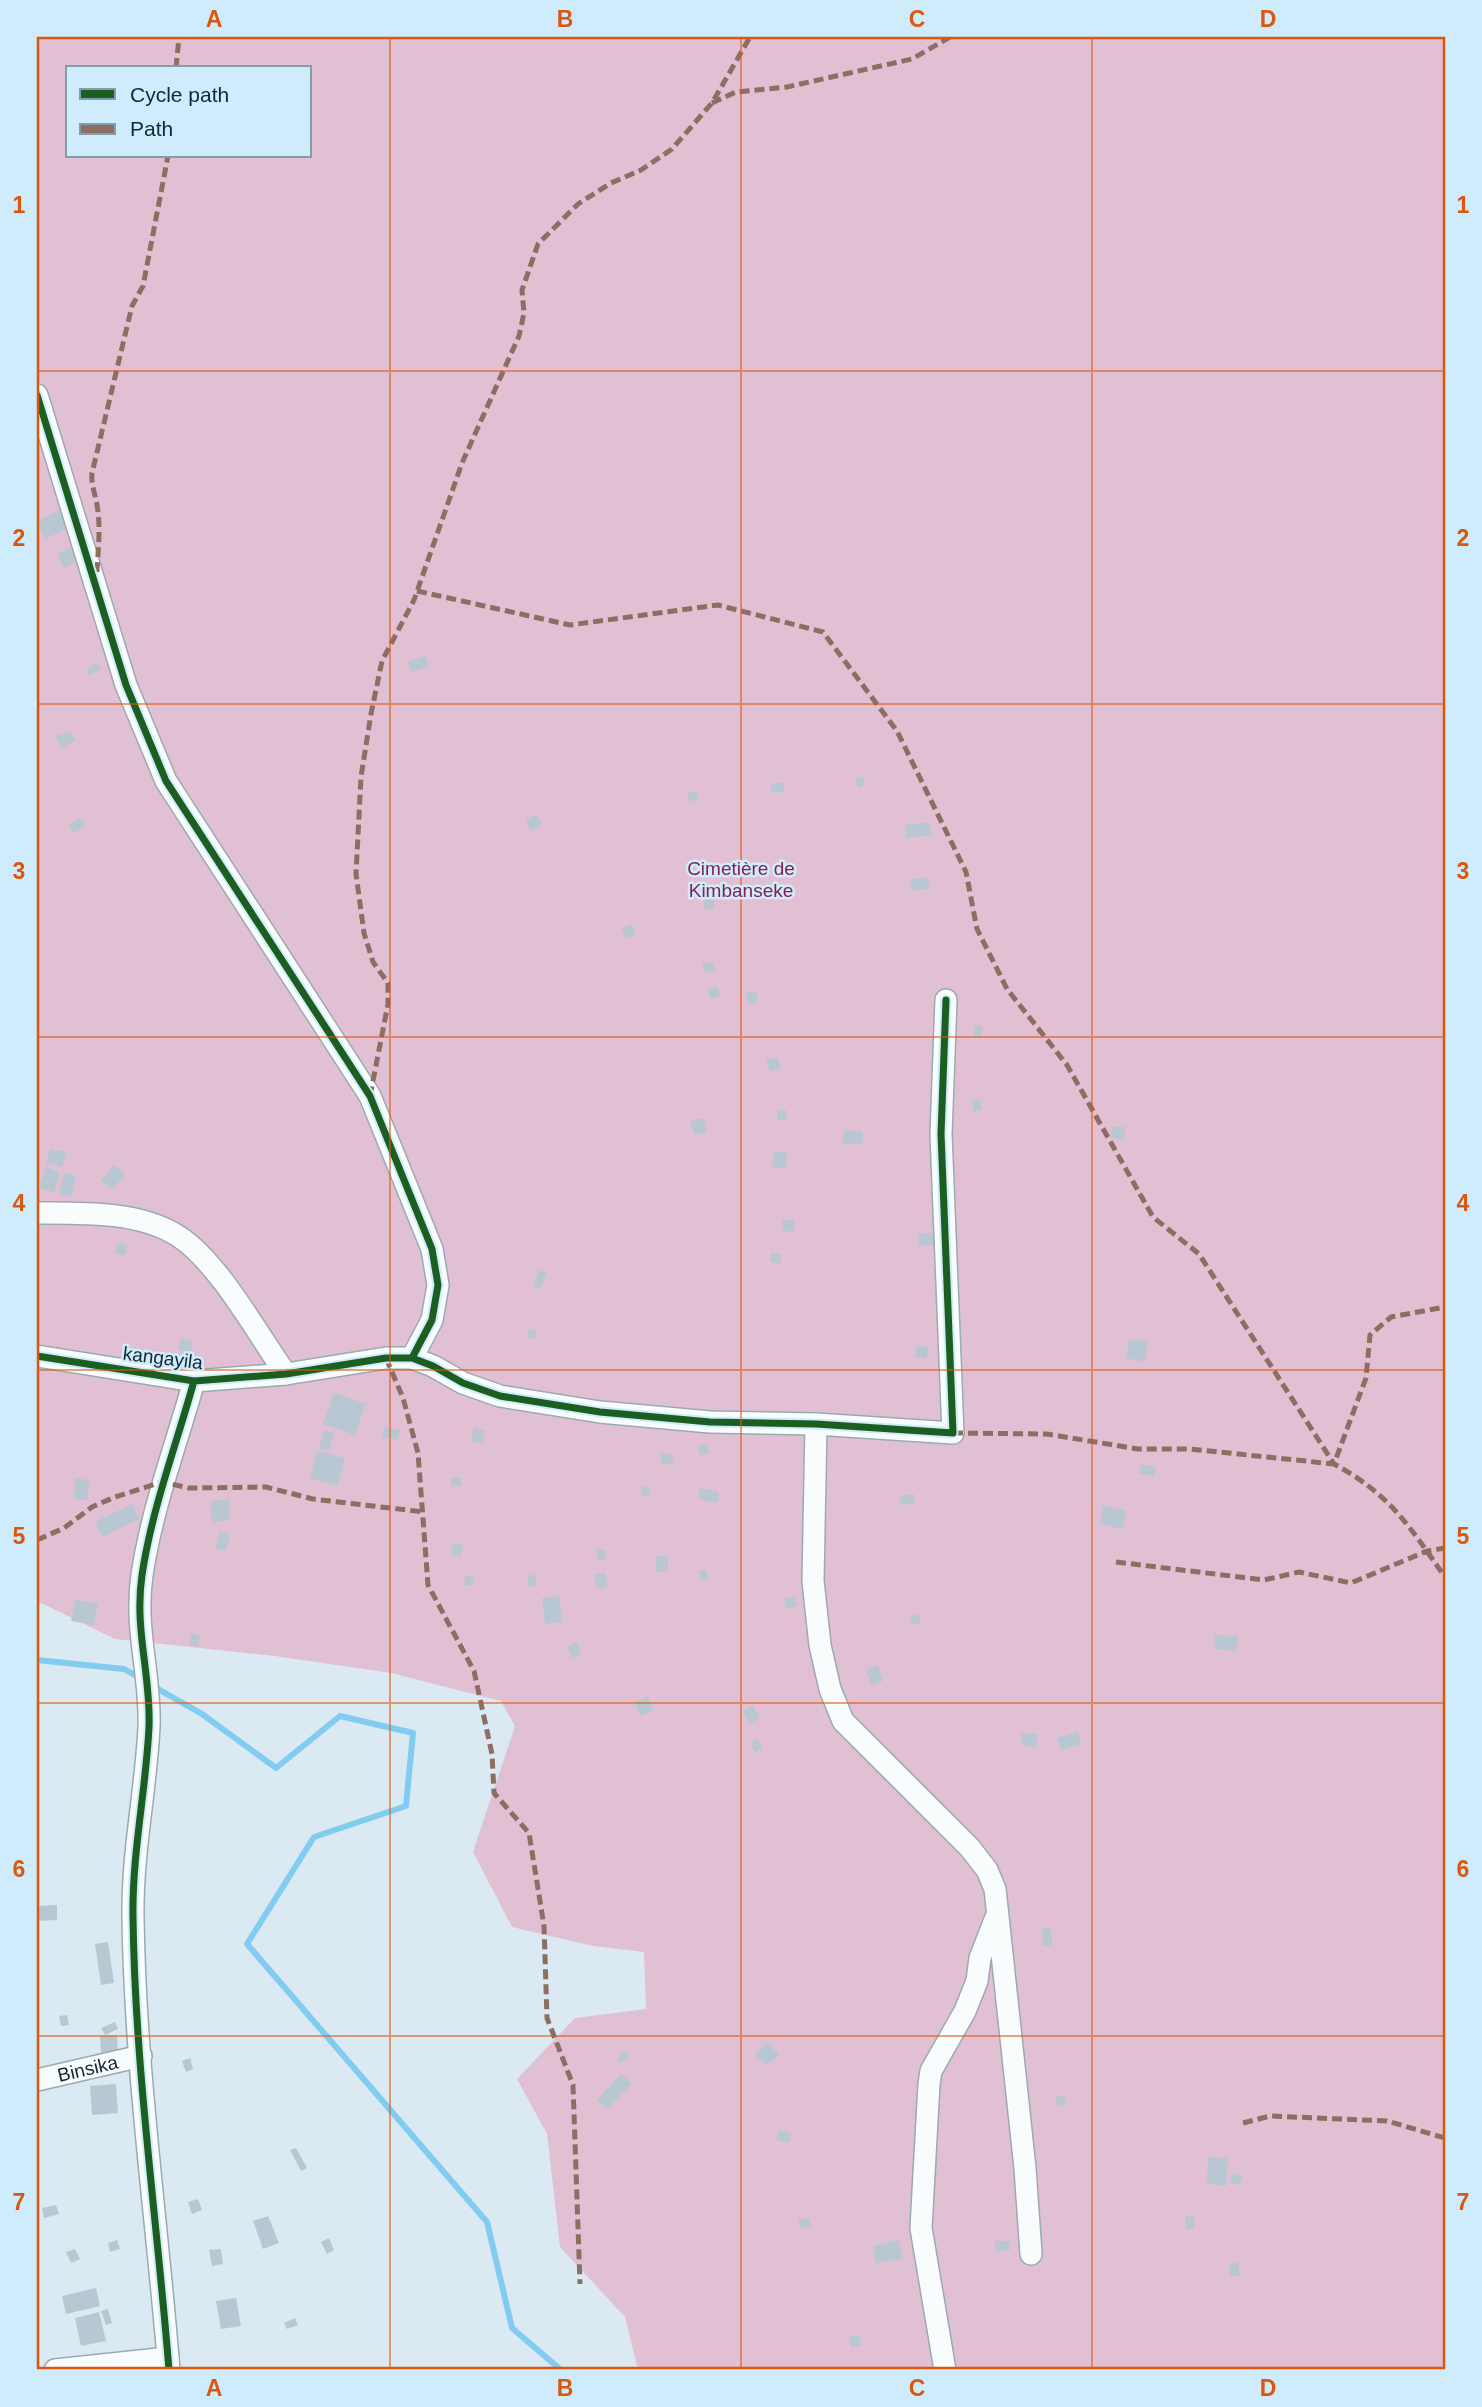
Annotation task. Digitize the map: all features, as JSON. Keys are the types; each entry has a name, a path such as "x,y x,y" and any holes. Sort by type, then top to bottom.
{"street":[{"path":"37,395 126,685 166,781 370,1096 432,1249 438,1285 432,1320 411,1359 433,1366 463,1384 500,1396 600,1412 710,1422 816,1424 953,1433 941,1134 946,1000"},
{"path":"37,1213 130,1220 178,1236 205,1261 286,1374"},
{"name":"kangayila","path":"37,1356 194,1381 286,1374 386,1358 411,1359"},
{"path":"55,2370 168,2364 141,2056 133,1914 137,1829 149,1726 138,1619 155,1507 194,1381"},
{"path":"816,1424 813,1581 820,1645 830,1689 843,1721 970,1848 987,1870 995,1889 1025,2168 1031,2254"},
{"path":"945,2370 921,2228 929,2084 931,2071 965,2011 977,1981 980,1958 997,1915"},
{"name":"Binsika","path":"37,2080 141,2056"}],"green space":[{"name":"Cimetière de Kimbanseke","path":"37,37 1445,37 1445,2370 638,2370 625,2317 560,2247 547,2134 517,2079 575,2018 646,2009 644,1952 593,1946 512,1927 473,1852 515,1726 501,1701 391,1673 275,1656 115,1639 37,1601"}],"building":[{"path":"59,510 68,528 45,539 37,521"},
{"path":"74,545 81,559 64,568 57,554"},
{"path":"426,656 429,666 411,672 407,662"},
{"path":"97,663 101,668 90,676 86,670"},
{"path":"70,731 76,740 68,745 62,736"},
{"path":"60,733 67,745 62,748 55,736"},
{"path":"857,776 865,778 862,788 855,786"},
{"path":"783,782 785,792 772,793 771,784"},
{"path":"697,792 698,800 688,801 687,793"},
{"path":"537,814 542,825 531,831 526,820"},
{"path":"80,817 86,825 74,833 69,825"},
{"path":"929,822 931,835 906,838 905,825"},
{"path":"928,877 929,889 911,891 910,879"},
{"path":"713,898 715,908 705,910 704,900"},
{"path":"632,924 636,935 625,938 622,928"},
{"path":"712,961 715,970 705,973 702,964"},
{"path":"718,987 720,996 710,999 707,989"},
{"path":"747,992 757,993 757,1003 747,1003"},
{"path":"975,1025 983,1027 981,1038 973,1036"},
{"path":"777,1057 781,1068 770,1072 766,1060"},
{"path":"980,1099 982,1110 973,1111 972,1100"},
{"path":"778,1110 786,1110 786,1120 777,1120"},
{"path":"704,1118 707,1132 694,1135 690,1121"},
{"path":"1112,1126 1125,1127 1124,1139 1111,1138"},
{"path":"844,1130 863,1132 862,1145 842,1143"},
{"path":"50,1149 66,1152 62,1167 46,1163"},
{"path":"775,1151 788,1153 785,1169 772,1166"},
{"path":"114,1165 125,1173 113,1190 101,1181"},
{"path":"46,1167 60,1172 54,1193 39,1188"},
{"path":"64,1173 76,1176 71,1197 59,1194"},
{"path":"794,1219 795,1230 784,1232 782,1221"},
{"path":"933,1233 934,1245 919,1246 918,1234"},
{"path":"117,1243 127,1245 125,1255 115,1254"},
{"path":"771,1253 781,1255 780,1264 770,1262"},
{"path":"539,1270 547,1273 540,1289 533,1286"},
{"path":"529,1328 537,1330 535,1339 527,1338"},
{"path":"180,1338 193,1341 191,1352 178,1350"},
{"path":"1129,1339 1148,1342 1145,1362 1126,1358"},
{"path":"916,1346 928,1347 927,1358 915,1357"},
{"path":"334,1393 366,1404 355,1435 323,1424"},
{"path":"384,1427 400,1430 398,1440 382,1437"},
{"path":"474,1428 485,1430 482,1443 471,1441"},
{"path":"324,1431 334,1433 329,1451 319,1449"},
{"path":"707,1444 709,1453 700,1455 698,1445"},
{"path":"317,1451 345,1458 338,1486 310,1478"},
{"path":"672,1453 673,1463 661,1464 660,1454"},
{"path":"1141,1464 1156,1467 1154,1476 1139,1474"},
{"path":"75,1478 89,1480 88,1500 74,1499"},
{"path":"451,1478 461,1478 461,1486 451,1485"},
{"path":"642,1486 650,1487 649,1496 640,1495"},
{"path":"700,1488 719,1492 717,1503 698,1499"},
{"path":"914,1494 915,1504 901,1505 900,1495"},
{"path":"229,1499 230,1520 212,1522 210,1501"},
{"path":"132,1504 139,1519 102,1537 95,1522"},
{"path":"1103,1505 1126,1510 1123,1529 1100,1524"},
{"path":"220,1531 230,1534 226,1551 215,1549"},
{"path":"453,1543 463,1544 461,1556 451,1555"},
{"path":"598,1549 606,1550 605,1560 596,1559"},
{"path":"668,1555 668,1572 656,1572 656,1556"},
{"path":"706,1569 709,1579 701,1581 698,1572"},
{"path":"606,1573 607,1587 596,1588 595,1574"},
{"path":"528,1575 537,1576 535,1587 527,1586"},
{"path":"465,1576 474,1577 473,1586 464,1585"},
{"path":"559,1595 562,1622 545,1624 542,1598"},
{"path":"795,1596 797,1606 786,1609 784,1599"},
{"path":"75,1600 98,1604 94,1625 71,1621"},
{"path":"918,1614 921,1623 912,1625 910,1616"},
{"path":"192,1633 201,1636 198,1647 189,1645"},
{"path":"1215,1635 1238,1636 1236,1651 1214,1649"},
{"path":"577,1642 582,1654 573,1658 567,1647"},
{"path":"878,1665 883,1681 871,1685 866,1669"},
{"path":"647,1696 654,1710 641,1716 634,1702"},
{"path":"753,1705 760,1718 749,1724 743,1711"},
{"path":"1078,1732 1081,1744 1061,1750 1057,1738"},
{"path":"1022,1733 1037,1734 1036,1747 1021,1745"},
{"path":"757,1739 763,1748 755,1752 750,1743"},
{"path":"57,1905 57,1920 37,1921 37,1906"},
{"path":"1042,1928 1051,1928 1052,1945 1043,1946"},
{"path":"108,1942 114,1983 101,1985 95,1944"},
{"path":"67,2015 69,2025 61,2026 59,2016"},
{"path":"115,2022 118,2029 105,2035 101,2028"},
{"path":"117,2035 118,2053 101,2054 100,2036"},
{"path":"767,2042 779,2055 766,2066 755,2054"},
{"path":"625,2051 630,2056 620,2063 617,2058"},
{"path":"190,2058 193,2069 186,2072 182,2061"},
{"path":"621,2074 632,2083 607,2109 597,2100"},
{"path":"116,2084 118,2113 92,2115 90,2086"},
{"path":"1064,2095 1066,2105 1058,2107 1055,2097"},
{"path":"779,2130 791,2133 789,2143 776,2140"},
{"path":"296,2148 307,2168 301,2171 290,2150"},
{"path":"1208,2157 1228,2158 1226,2186 1207,2184"},
{"path":"1232,2173 1242,2176 1239,2185 1230,2183"},
{"path":"198,2199 202,2210 192,2214 188,2202"},
{"path":"56,2205 59,2214 44,2218 42,2208"},
{"path":"1194,2215 1194,2229 1186,2229 1185,2216"},
{"path":"268,2216 279,2243 263,2249 253,2221"},
{"path":"808,2217 811,2226 801,2229 798,2220"},
{"path":"329,2238 334,2250 327,2254 321,2242"},
{"path":"117,2240 120,2249 110,2252 108,2243"},
{"path":"899,2240 903,2259 875,2263 873,2246"},
{"path":"995,2241 1009,2241 1010,2250 996,2251"},
{"path":"75,2249 80,2259 71,2263 66,2252"},
{"path":"221,2249 223,2264 212,2266 209,2250"},
{"path":"1239,2262 1239,2276 1230,2276 1229,2263"},
{"path":"96,2288 100,2306 66,2314 62,2296"},
{"path":"236,2298 241,2326 221,2329 216,2301"},
{"path":"108,2309 112,2323 106,2325 101,2311"},
{"path":"99,2312 106,2341 81,2346 75,2318"},
{"path":"295,2318 298,2325 287,2329 284,2323"},
{"path":"860,2335 861,2345 851,2347 849,2336"}],"waterway":[{"path":"37,1660 124,1669 142,1679"},
{"path":"151,1685 202,1714 276,1768 340,1716 413,1733 406,1806 314,1837 247,1944 487,2222 512,2328 561,2370"}],"marked path":[{"path":"176,66 179,37"},
{"path":"370,1096 388,1004 388,983 373,962 364,933 356,874 361,777 382,661 414,600 462,463 519,336 524,313 522,290 538,244 578,204 611,183 641,170 672,149 712,103 750,37"},
{"path":"712,103 736,92 787,87 912,59 950,37"},
{"path":"97,572 99,522 92,473 132,306 143,286 168,158"},
{"path":"417,591 570,625 718,605 823,632 897,731 966,872 977,929 1007,989 1067,1065 1153,1217 1199,1254 1334,1464 1385,1500 1409,1527 1445,1577"},
{"path":"953,1433 1047,1434 1138,1449 1190,1449 1334,1464 1366,1378 1370,1335 1391,1317 1445,1307"},
{"path":"386,1358 403,1398 418,1453 428,1585 474,1671 492,1754 494,1793 529,1833 544,1926 547,2018 573,2085 580,2284"},
{"path":"37,1540 64,1528 92,1507 162,1482 189,1488 266,1487 313,1499 424,1512"},
{"path":"1116,1562 1264,1580 1299,1572 1351,1583 1427,1551 1445,1548"},
{"path":"1243,2123 1270,2116 1387,2121 1445,2138"}],"cycle path":[{"path":"37,395 126,685 166,781 370,1096 432,1249 438,1285 432,1320 412,1358"},
{"path":"37,1356 194,1381 286,1374 386,1358 412,1358 463,1383 500,1396 600,1412 710,1422 816,1424 953,1433 941,1134 946,1000"},
{"path":"169,2370 142,2087 135,1974 133,1893 149,1727 140,1595 152,1526 194,1381"}]}
